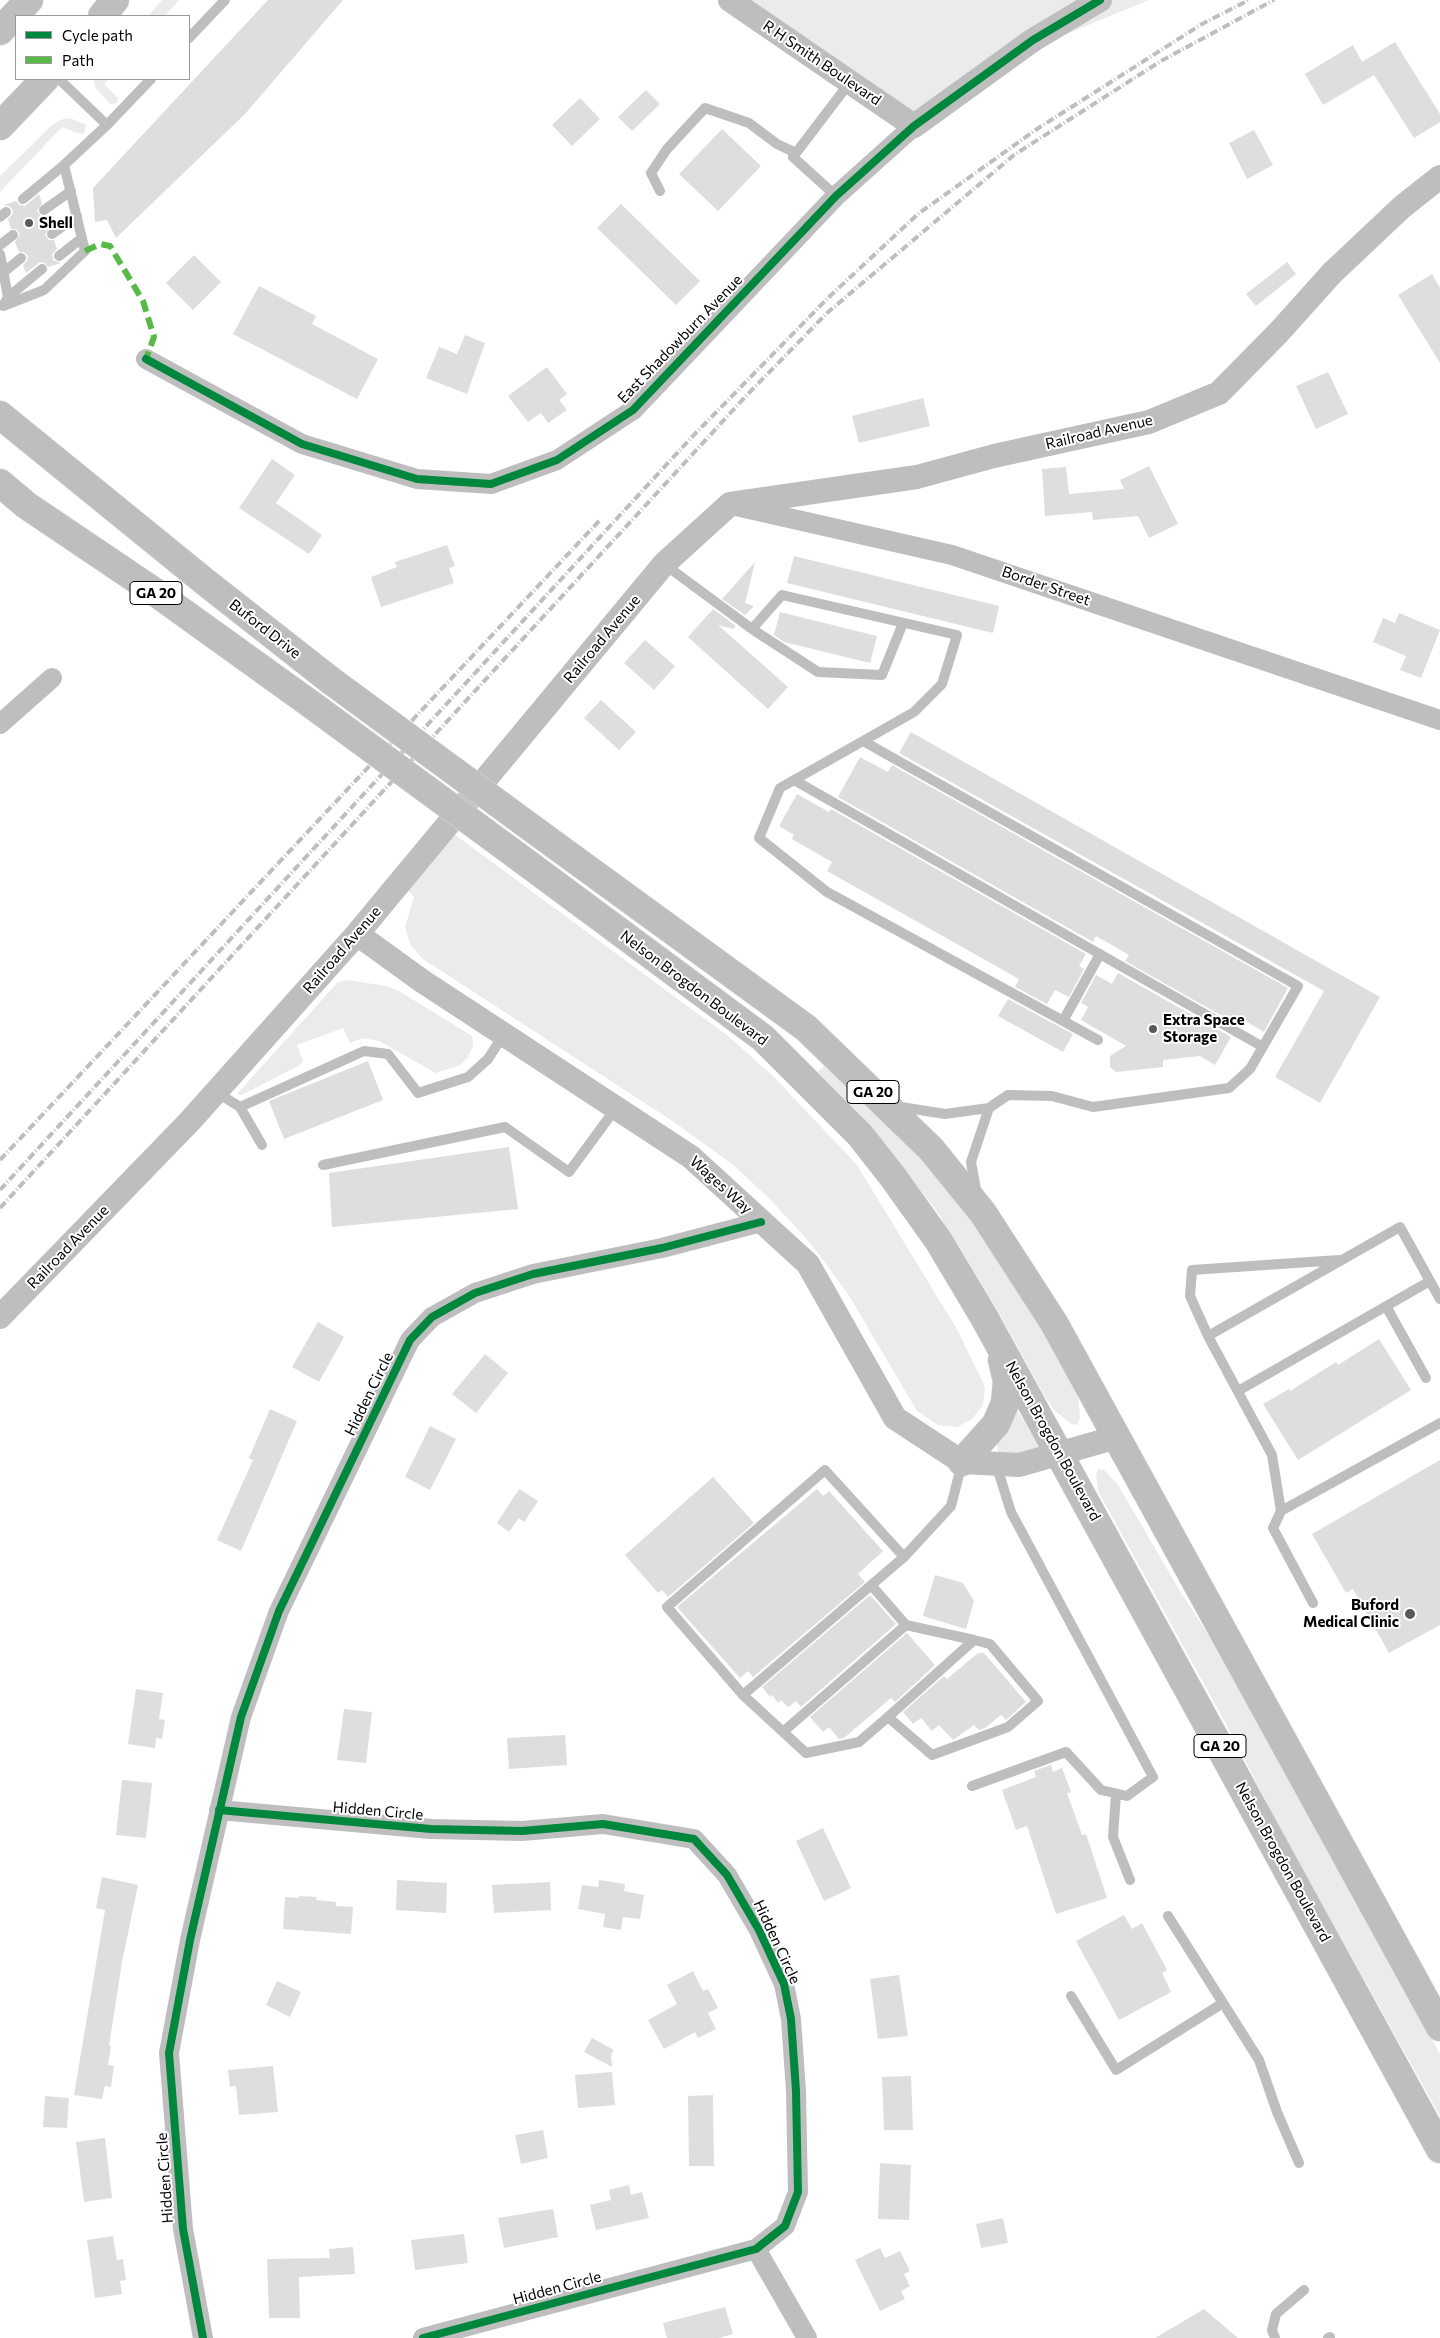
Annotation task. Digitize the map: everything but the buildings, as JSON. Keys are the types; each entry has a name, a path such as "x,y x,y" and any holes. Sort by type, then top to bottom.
{"main road":[{"path":"0,31 29,0"},
{"path":"103,15 115,0"},
{"path":"0,126 45,80"},
{"name":"Buford Drive","path":"0,415 204,581 330,680 806,1028 887,1104"},
{"name":"Nelson Brogdon Boulevard","path":"0,483 26,505 152,590 312,705 763,1038 860,1135 938,1240 999,1344 1440,2149"},
{"name":"GA 20","path":"887,1104 931,1149 979,1208 1054,1323 1440,2027"},
{"path":"962,1462 996,1424 1005,1402 1007,1381 999,1344"}],"street":[{"name":"R H Smith Boulevard","path":"730,0 914,126"},
{"path":"914,126 1033,40 1100,0"},
{"name":"East Shadowburn Avenue","path":"146,359 302,444 417,479 491,484 557,460 632,410 836,196 914,126"},
{"name":"Railroad Avenue","path":"730,504 917,477 994,456 1149,422 1219,393 1279,332 1332,273 1402,207 1440,177"},
{"path":"664,564 730,504"},
{"name":"Border Street","path":"730,504 952,555 1440,720"},
{"name":"Railroad Avenue","path":"0,1317 216,1092 357,934 664,564"},
{"path":"0,724 52,678"},
{"name":"Wages Way","path":"357,934 422,981 691,1157 808,1264 895,1418 962,1462 1019,1465 1117,1437"},
{"name":"Hidden Circle","path":"203,2338 183,2229 170,2052 190,1940 240,1717 279,1611 410,1340 432,1317 475,1293 533,1274 662,1248 762,1222"},
{"name":"Hidden Circle","path":"219,1810 431,1829 522,1831 603,1824 694,1839 727,1875 759,1930 784,1984 791,2019 796,2091 798,2192 785,2226 756,2249 423,2338"},
{"path":"756,2249 806,2338"}],"lane":[{"path":"190,37 225,0"},
{"path":"60,80 107,125"},
{"path":"23,199 64,165 107,125 150,80"},
{"path":"836,196 793,157 850,82"},
{"path":"660,191 651,173 667,149 705,108 749,123 777,144 796,153"},
{"path":"4,304 44,290 85,251 64,165"},
{"path":"44,210 71,191"},
{"path":"52,234 77,216"},
{"path":"0,245 13,235"},
{"path":"59,256 82,238"},
{"path":"0,254 4,272 4,304"},
{"path":"4,272 21,258"},
{"path":"4,304 42,269"},
{"path":"664,564 752,629 818,672 882,675 903,623"},
{"path":"752,629 782,595 957,635 942,684 914,712 780,788 759,838 827,892 1098,1040"},
{"path":"863,741 1298,986 1250,1069 1229,1088 1093,1107 1052,1096 1008,1095 990,1108 945,1114 887,1104"},
{"path":"794,780 1263,1047"},
{"path":"1063,1021 1100,954"},
{"path":"240,1107 364,1051 388,1054 418,1093 468,1077 488,1059 504,1034"},
{"path":"216,1092 240,1107 262,1145"},
{"path":"323,1165 505,1127 569,1172 616,1107"},
{"path":"979,1208 971,1162 990,1108"},
{"path":"1208,1336 1400,1227 1440,1299"},
{"path":"1313,1603 1273,1528 1281,1511 1272,1455 1208,1336 1190,1296 1192,1270 1342,1260"},
{"path":"1238,1391 1430,1281"},
{"path":"1386,1306 1426,1378"},
{"path":"1281,1511 1440,1423"},
{"path":"743,1695 904,1557 951,1506 962,1462"},
{"path":"972,1786 1066,1752 1101,1790 1127,1796 1153,1777 1011,1512 996,1464"},
{"path":"904,1557 825,1470 667,1607 743,1695 806,1753 859,1742 974,1640"},
{"path":"871,1585 906,1624 990,1644 1038,1701 1008,1727 932,1755 888,1717"},
{"path":"784,1731 906,1624"},
{"path":"1116,1794 1113,1836 1130,1880"},
{"path":"1168,1916 1259,2060 1277,2112 1299,2163"},
{"path":"1414,1980 1440,2002"},
{"path":"1071,1996 1116,2070 1222,2003"},
{"path":"1275,2338 1272,2330 1276,2314 1304,2290"}],"shaded area":[{"path":"162,0 179,0 166,15 149,15"},
{"path":"735,0 1149,0 1028,50 916,119"},
{"path":"94,80 108,80 104,84 118,98 117,103 110,104 95,87"},
{"path":"70,118 86,125 84,133 80,134 62,127 0,192 0,176 51,126 60,120"},
{"path":"454,834 728,1036 774,1077 857,1165 958,1331 985,1387 983,1405 972,1419 957,1427 938,1425 917,1411 848,1294 811,1244 770,1199 732,1164 674,1122 423,959 411,946 405,927 414,897 408,891"},
{"path":"348,980 386,986 399,991 472,1036 473,1046 468,1057 460,1065 436,1073 379,1041 363,1038 350,1043 343,1028 297,1045 303,1061 300,1065 242,1095 237,1094 338,982"},
{"path":"827,1063 885,1118 955,1196 1026,1296 1078,1394 1080,1417 1077,1425 1071,1424 1054,1410 1044,1395 995,1306 937,1211 859,1113 818,1072"},
{"path":"1016,1408 1039,1446 1038,1450 1033,1453 998,1456 997,1443"},
{"path":"1098,1469 1104,1470 1118,1485 1180,1591 1245,1691 1335,1864 1440,2054 1440,2116 1280,1828 1232,1735 1098,1491 1096,1474"}],"railway":[{"path":"0,1190 690,439 828,298 918,214 1037,129 1202,24 1249,0"},
{"path":"0,1208 746,396 827,313 1014,155 1161,61 1274,0"},
{"path":"0,1160 600,520"}],"marked path":[{"path":"85,251 100,244 110,246 143,301 154,337 146,359"}],"cycle path":[{"path":"146,359 302,444 417,479 491,484 557,460 633,410 836,196 914,126 1033,40 1100,0"},
{"path":"203,2338 183,2229 169,2053 190,1940 241,1717 279,1611 410,1340 432,1317 475,1293 533,1274 662,1248 761,1222"},
{"path":"219,1810 431,1829 522,1831 603,1824 694,1839 727,1875 759,1930 784,1984 791,2019 796,2091 798,2192 785,2226 756,2249 423,2338"}],"place":[{"name":"Shell","path":"29,223"},
{"name":"Extra Space Storage","path":"1153,1029"},
{"name":"Buford Medical Clinic","path":"1410,1614"}]}
